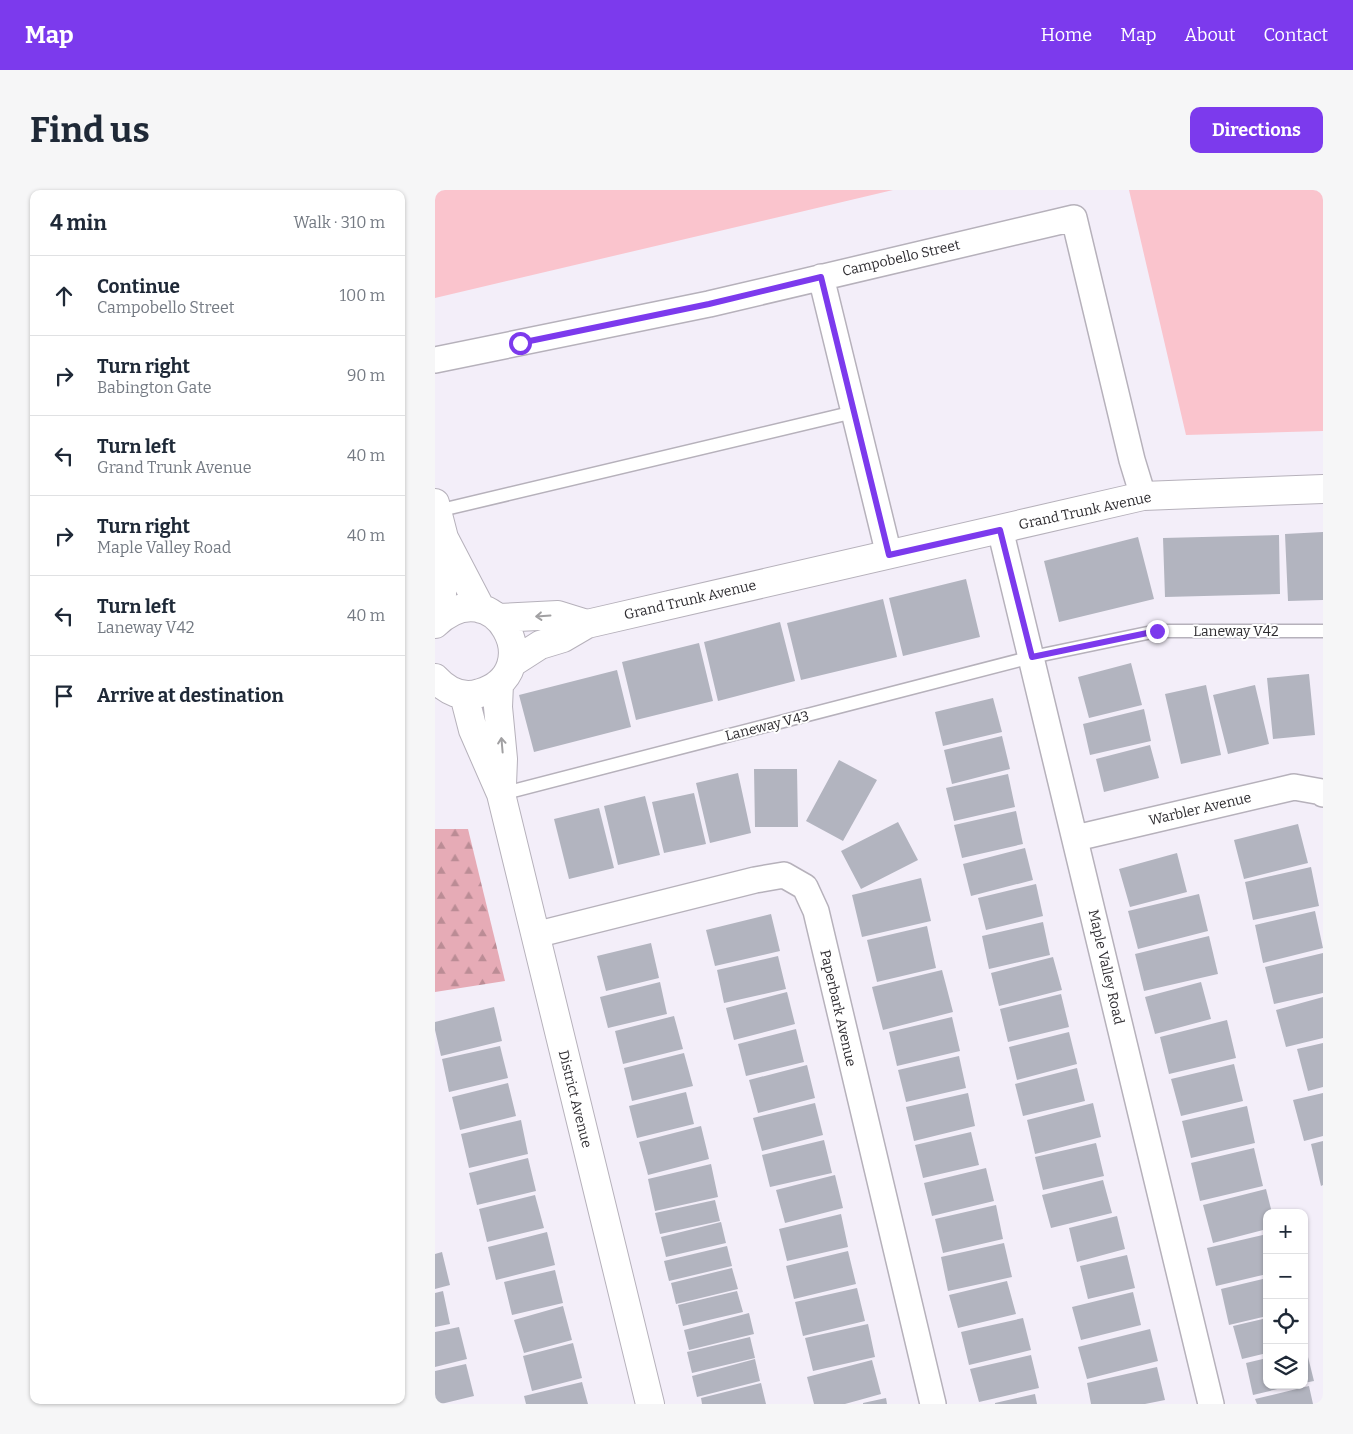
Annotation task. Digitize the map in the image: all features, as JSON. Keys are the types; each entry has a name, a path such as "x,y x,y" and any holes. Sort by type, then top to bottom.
{"street":[{"name":"Campobello Street","path":"435,360 709,304 1074,218 1132,460 1143,496"},
{"path":"821,277 889,555"},
{"name":"Grand Trunk Avenue","path":"464,695 488,691 505,673 540,645 563,638 587,624 1143,496 1323,489"},
{"path":"436,507 444,538 440,620"},
{"name":"Maple Valley Road","path":"1000,530 1076,838 1211,1404"},
{"path":"444,538 490,614"},
{"path":"440,620 456,610 468,607 490,614 558,615 587,624"},
{"name":"District Avenue","path":"490,614 506,628 511,639 513,651 505,673 498,707 503,759 501,794"},
{"path":"435,678 452,692 464,695"},
{"name":"District Avenue","path":"464,695 473,730 501,794 650,1404"},
{"name":"Warbler Avenue","path":"1076,838 1294,787 1322,792 1323,794"},
{"name":"Paperbark Avenue","path":"535,935 755,880 784,875 805,887 816,911 933,1404"}],"lane":[{"path":"436,507 854,412"},
{"name":"Laneway V42","path":"1032,657 1157,631 1323,631"},
{"name":"Laneway V43","path":"501,794 1032,657"}],"shaded area":[{"path":"435,190 893,190 435,298"},
{"path":"1129,190 1323,190 1323,431 1186,435"}],"green space":[{"path":"435,829 468,829 505,981 435,992"}],"building":[{"path":"1323,532 1323,600 1288,601 1285,534"},
{"path":"1279,535 1280,594 1165,597 1163,538"},
{"path":"1138,537 1154,599 1059,622 1044,561"},
{"path":"966,579 980,637 903,656 889,598"},
{"path":"883,599 897,657 801,680 787,623"},
{"path":"780,622 795,681 718,701 704,642"},
{"path":"699,643 713,701 636,720 622,662"},
{"path":"1131,663 1142,705 1089,718 1078,677"},
{"path":"617,670 631,727 534,752 519,695"},
{"path":"1309,674 1315,735 1273,739 1267,678"},
{"path":"1206,685 1221,755 1181,764 1165,694"},
{"path":"1255,685 1269,744 1228,754 1213,695"},
{"path":"993,698 1002,732 943,746 935,712"},
{"path":"1144,709 1151,741 1090,755 1083,724"},
{"path":"1002,736 1010,769 952,784 944,750"},
{"path":"1150,745 1159,778 1104,792 1096,759"},
{"path":"839,760 877,780 843,841 806,821"},
{"path":"754,769 797,769 798,827 755,827"},
{"path":"738,773 751,833 710,843 696,783"},
{"path":"1008,774 1015,807 954,821 946,788"},
{"path":"694,793 706,844 664,853 652,802"},
{"path":"645,796 660,855 618,865 604,806"},
{"path":"599,808 614,868 569,879 554,819"},
{"path":"1016,811 1023,844 962,858 954,825"},
{"path":"898,822 918,860 861,889 841,851"},
{"path":"1298,824 1308,863 1244,879 1234,840"},
{"path":"1025,848 1033,880 971,896 963,864"},
{"path":"1177,853 1187,892 1130,907 1119,869"},
{"path":"1311,867 1319,906 1253,920 1245,882"},
{"path":"921,878 931,921 862,937 852,895"},
{"path":"1036,884 1043,916 986,930 978,898"},
{"path":"1199,894 1208,931 1138,949 1128,911"},
{"path":"1315,911 1323,948 1263,963 1255,925"},
{"path":"771,914 780,951 715,966 706,930"},
{"path":"1043,922 1050,955 989,969 982,936"},
{"path":"927,926 936,968 877,982 867,940"},
{"path":"1209,936 1218,974 1144,991 1135,954"},
{"path":"651,943 659,978 606,991 597,956"},
{"path":"1323,953 1323,993 1274,1004 1265,967"},
{"path":"778,956 786,989 724,1003 717,970"},
{"path":"1053,957 1062,990 999,1006 991,973"},
{"path":"942,970 953,1012 883,1030 872,987"},
{"path":"660,982 667,1014 608,1028 600,997"},
{"path":"1201,982 1211,1019 1155,1034 1145,997"},
{"path":"787,992 795,1024 734,1040 726,1008"},
{"path":"1061,994 1069,1027 1008,1042 1000,1009"},
{"path":"1323,997 1323,1038 1286,1047 1276,1010"},
{"path":"494,1007 502,1041 441,1056 435,1022"},
{"path":"674,1016 683,1049 623,1064 615,1031"},
{"path":"952,1017 960,1051 897,1066 889,1032"},
{"path":"1227,1020 1236,1058 1169,1074 1160,1037"},
{"path":"796,1029 804,1062 746,1076 738,1044"},
{"path":"1069,1032 1077,1064 1017,1080 1009,1047"},
{"path":"1323,1043 1323,1087 1308,1091 1297,1049"},
{"path":"500,1046 508,1078 449,1092 442,1059"},
{"path":"684,1053 693,1086 632,1101 624,1068"},
{"path":"959,1056 966,1088 906,1102 898,1070"},
{"path":"1234,1064 1243,1101 1181,1116 1171,1079"},
{"path":"807,1065 815,1098 758,1113 749,1080"},
{"path":"1077,1068 1085,1101 1023,1116 1015,1084"},
{"path":"508,1083 516,1116 460,1130 452,1097"},
{"path":"686,1092 694,1124 637,1138 629,1106"},
{"path":"968,1093 975,1126 914,1141 906,1107"},
{"path":"1323,1093 1323,1136 1304,1141 1293,1100"},
{"path":"815,1103 823,1135 762,1151 753,1118"},
{"path":"1093,1103 1101,1137 1035,1154 1027,1120"},
{"path":"1247,1106 1255,1143 1191,1158 1182,1121"},
{"path":"521,1120 528,1154 469,1168 461,1134"},
{"path":"701,1126 709,1159 648,1175 639,1142"},
{"path":"971,1132 979,1165 923,1178 915,1145"},
{"path":"824,1140 832,1173 770,1187 762,1155"},
{"path":"1323,1141 1323,1185 1321,1186 1311,1144"},
{"path":"1096,1143 1104,1176 1043,1190 1035,1157"},
{"path":"1254,1148 1263,1186 1200,1201 1191,1163"},
{"path":"528,1158 536,1191 477,1205 469,1173"},
{"path":"711,1164 718,1197 655,1211 648,1179"},
{"path":"986,1168 994,1201 932,1216 924,1183"},
{"path":"835,1175 843,1208 785,1223 776,1190"},
{"path":"1103,1180 1112,1213 1051,1228 1042,1195"},
{"path":"1266,1189 1271,1209 1263,1209 1263,1230 1213,1243 1203,1205"},
{"path":"535,1195 544,1228 487,1242 479,1209"},
{"path":"715,1200 720,1221 660,1234 655,1213"},
{"path":"996,1205 1003,1239 943,1253 935,1219"},
{"path":"841,1214 848,1247 787,1261 779,1229"},
{"path":"1117,1216 1125,1249 1077,1262 1069,1228"},
{"path":"721,1222 726,1243 666,1257 661,1237"},
{"path":"547,1232 555,1265 496,1280 488,1247"},
{"path":"1263,1235 1263,1275 1216,1286 1207,1248"},
{"path":"1004,1243 1012,1277 948,1291 941,1257"},
{"path":"727,1246 732,1266 669,1281 664,1261"},
{"path":"848,1251 856,1284 794,1299 786,1266"},
{"path":"442,1252 450,1285 435,1289 435,1254"},
{"path":"1127,1255 1135,1288 1088,1299 1080,1266"},
{"path":"732,1268 738,1289 676,1304 671,1283"},
{"path":"555,1270 563,1303 512,1315 504,1282"},
{"path":"1263,1279 1263,1317 1229,1325 1221,1289"},
{"path":"1007,1281 1016,1314 958,1328 949,1295"},
{"path":"857,1288 865,1321 803,1336 795,1302"},
{"path":"443,1291 450,1324 435,1327 435,1293"},
{"path":"737,1291 743,1312 683,1326 678,1305"},
{"path":"1133,1292 1141,1325 1081,1340 1072,1307"},
{"path":"563,1306 572,1340 524,1353 514,1320"},
{"path":"749,1313 754,1334 689,1350 684,1330"},
{"path":"1023,1318 1031,1350 969,1365 961,1332"},
{"path":"1263,1319 1263,1354 1242,1359 1233,1326"},
{"path":"868,1324 875,1357 813,1371 805,1338"},
{"path":"459,1327 467,1359 435,1367 435,1332"},
{"path":"1150,1329 1158,1361 1087,1379 1078,1347"},
{"path":"750,1337 755,1358 692,1373 687,1352"},
{"path":"573,1343 582,1378 532,1391 523,1356"},
{"path":"1031,1355 1039,1388 979,1402 970,1369"},
{"path":"1308,1357 1314,1381 1308,1382"},
{"path":"755,1359 760,1381 697,1397 692,1376"},
{"path":"1263,1359 1263,1389 1278,1389 1253,1395 1246,1363"},
{"path":"872,1360 881,1394 845,1404 814,1404 807,1377"},
{"path":"466,1364 474,1396 435,1404 435,1371"},
{"path":"1157,1367 1165,1400 1145,1404 1091,1404 1087,1383"},
{"path":"582,1382 588,1404 526,1404 524,1396"},
{"path":"761,1383 766,1404 702,1404 701,1398"},
{"path":"1308,1386 1313,1404 1257,1404 1255,1399 1297,1389 1308,1389"},
{"path":"1035,1394 1037,1404 995,1404 995,1403"},
{"path":"886,1398 887,1404 863,1404 863,1403"}],"route":[{"path":"520,343 709,304 821,277 889,555 1000,530 1032,657 1157,631"}]}
